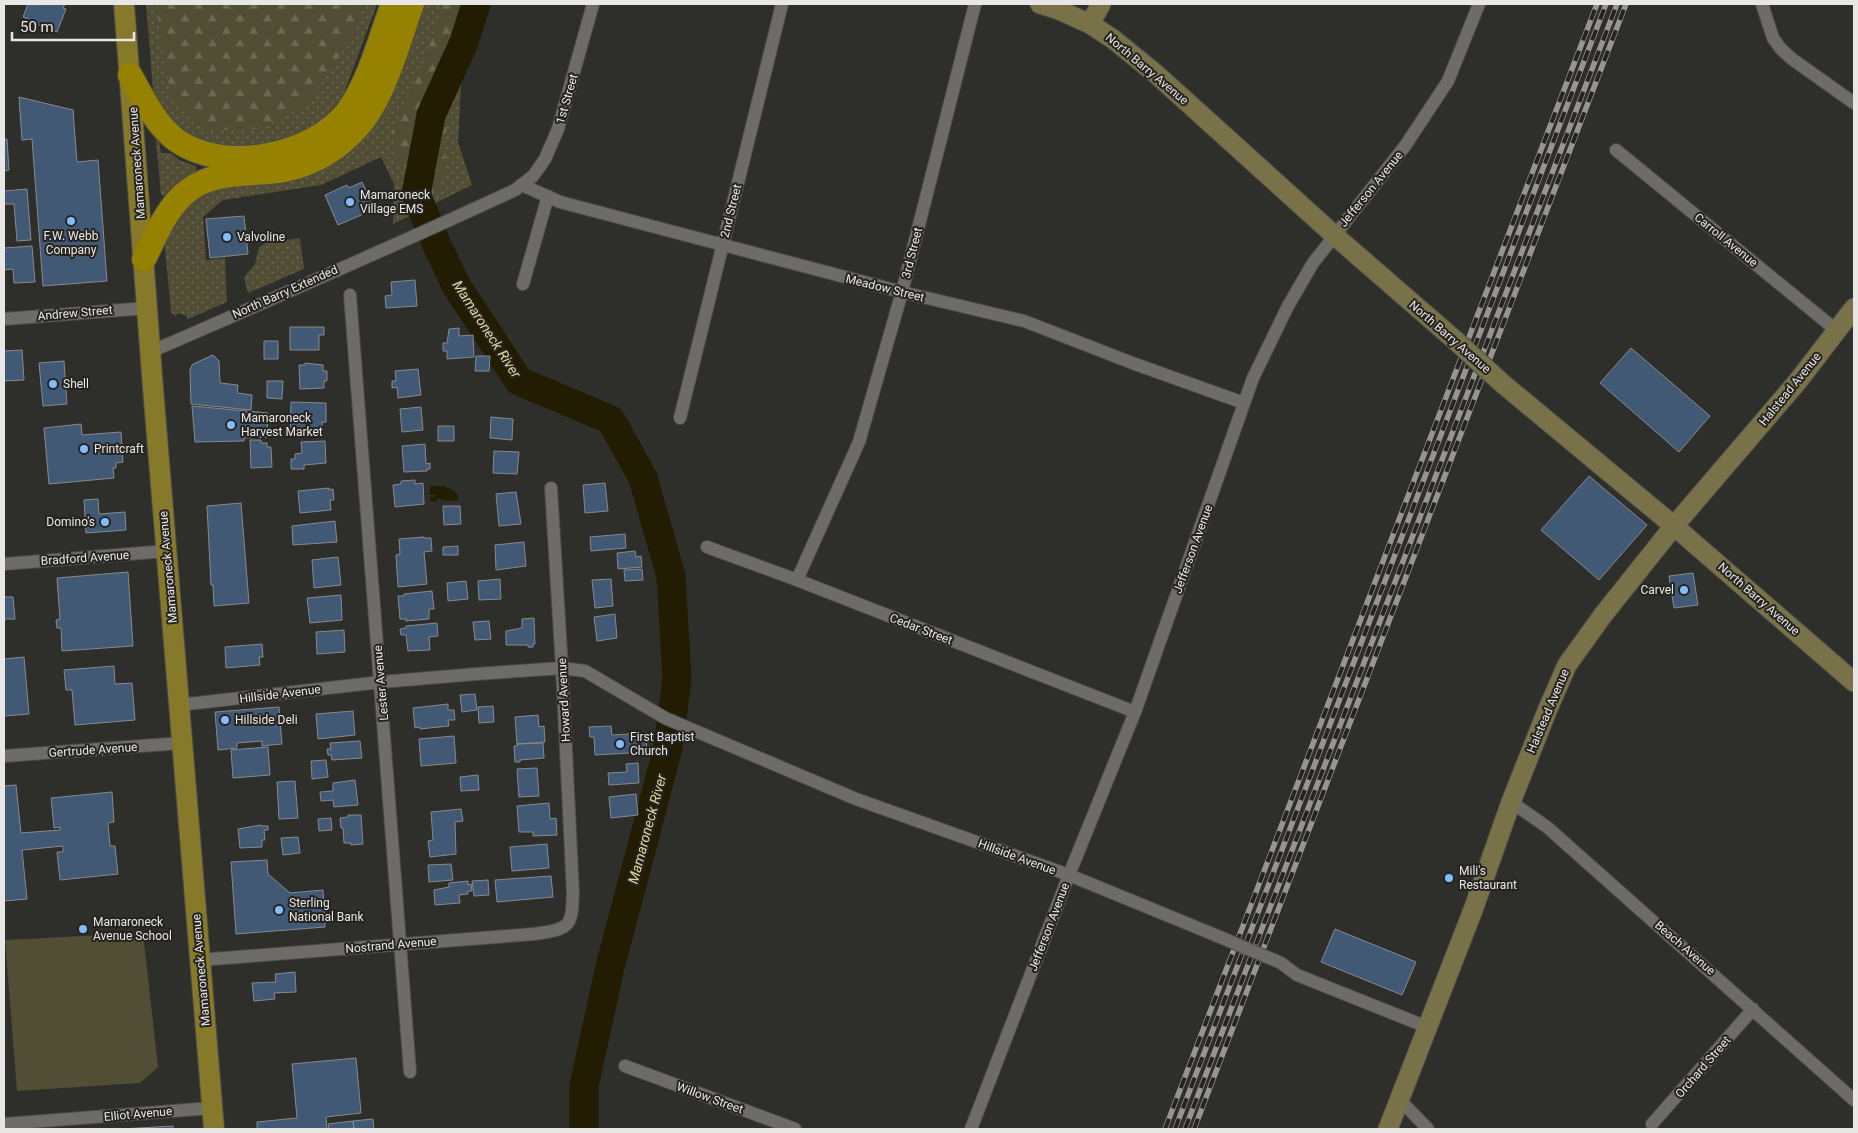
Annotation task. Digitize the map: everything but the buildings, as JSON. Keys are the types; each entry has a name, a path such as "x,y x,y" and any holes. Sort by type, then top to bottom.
{"highway":[{"path":"130,75 153,115 174,138 186,146 200,152 230,156 261,155 291,150 317,138 340,120 348,110 363,84 393,4"},
{"path":"144,259 170,211 182,196 197,185 222,176 279,171 295,167 326,154 352,134 371,108 379,92 412,4"}],"main road":[{"name":"Mamaroneck Avenue","path":"124,4 150,352 214,1129"}],"street":[{"name":"1st Street","path":"522,185 533,176 545,159 558,130 593,4"},
{"name":"2nd Street","path":"680,418 782,4"},
{"name":"3rd Street","path":"797,580 859,442 902,292 975,4"},
{"name":"North Barry Avenue","path":"1040,4 1090,24 1113,39 1156,74 1334,235 1504,384 1674,526 1854,682"},
{"path":"1090,24 1101,4"},
{"name":"Jefferson Avenue","path":"971,1129 1069,875 1135,712 1253,378 1288,306 1312,263 1406,146 1448,81 1479,4"},
{"path":"1762,4 1773,38 1780,49 1854,103"},
{"name":"Carroll Avenue","path":"1616,150 1836,330"},
{"name":"Meadow Street","path":"522,185 560,202 722,246 1024,321 1244,404"},
{"name":"North Barry Extended","path":"150,352 421,234 522,185"},
{"path":"523,284 548,196"},
{"name":"Lester Avenue","path":"350,295 410,1072"},
{"name":"Andrew Street","path":"4,319 147,308"},
{"name":"Halstead Avenue","path":"1388,1129 1472,910 1511,802 1567,665 1603,615 1674,526 1798,382 1854,308"},
{"name":"Howard Avenue","path":"552,488 573,894 571,912"},
{"name":"Cedar Street","path":"707,547 797,580 1135,712"},
{"name":"Bradford Avenue","path":"4,564 167,551"},
{"name":"Hillside Avenue","path":"179,706 381,682 562,668 585,671 660,715 688,728 856,799 1069,875 1282,963 1297,975 1427,1027"},
{"name":"Gertrude Avenue","path":"4,756 182,743"},
{"name":"Beach Avenue","path":"1511,802 1547,827 1754,1009 1854,1100"},
{"name":"Nostrand Avenue","path":"200,960 534,934 554,931 566,924 570,920 571,912"},
{"name":"Orchard Street","path":"1652,1124 1754,1009"},
{"name":"Willow Street","path":"626,1066 795,1129"},
{"path":"1400,1099 1428,1129"},
{"name":"Elliot Avenue","path":"4,1124 212,1108"}],"green space":[{"path":"146,4 377,4 343,96 318,127 266,145 214,147 175,131 154,101"},
{"path":"157,4 358,4 360,22 329,74 299,109 257,129 201,130 172,101 160,36"},
{"path":"424,4 481,4 462,68 458,142 472,185 393,224 394,184 381,157 321,185 223,200 203,217 206,260 225,258 227,302 188,319 179,313 175,316 171,312 164,237 192,200 385,105"},
{"path":"443,4 477,4 450,102 445,139 446,175 437,191 428,192 397,158 391,133 427,53"},
{"path":"156,140 159,140 161,153 171,153 179,160 196,166 196,172 182,180 164,196 161,195"},
{"path":"300,238 304,269 248,293 244,278 255,264 259,247 266,243"},
{"path":"143,933 158,1067 140,1083 17,1091 5,940"}],"water":[{"path":"430,486 444,486 453,490 457,494 458,500 437,499 436,502 430,501"}],"waterway":[{"name":"Mamaroneck River","path":"476,4 464,42 431,115 416,194 457,287 519,381 611,420 643,478 671,576 677,679 668,748 610,967 584,1086 584,1129"}],"railway":[{"path":"1165,1129 1597,4"},
{"path":"1175,1129 1606,4"},
{"path":"1185,1129 1617,4"},
{"path":"1194,1129 1626,4"}],"place":[{"name":"Mamaroneck Village EMS","path":"350,202"},
{"name":"F.W. Webb Company","path":"71,221"},
{"name":"Valvoline","path":"227,237"},
{"name":"Shell","path":"53,384"},
{"name":"Mamaroneck Harvest Market","path":"231,425"},
{"name":"Printcraft","path":"84,449"},
{"name":"Domino's","path":"105,522"},
{"name":"Carvel","path":"1684,590"},
{"name":"Hillside Deli","path":"225,720"},
{"name":"First Baptist Church","path":"620,744"},
{"name":"Mili's Restaurant","path":"1449,878"},
{"name":"Sterling National Bank","path":"279,910"},
{"name":"Mamaroneck Avenue School","path":"83,929"}]}
